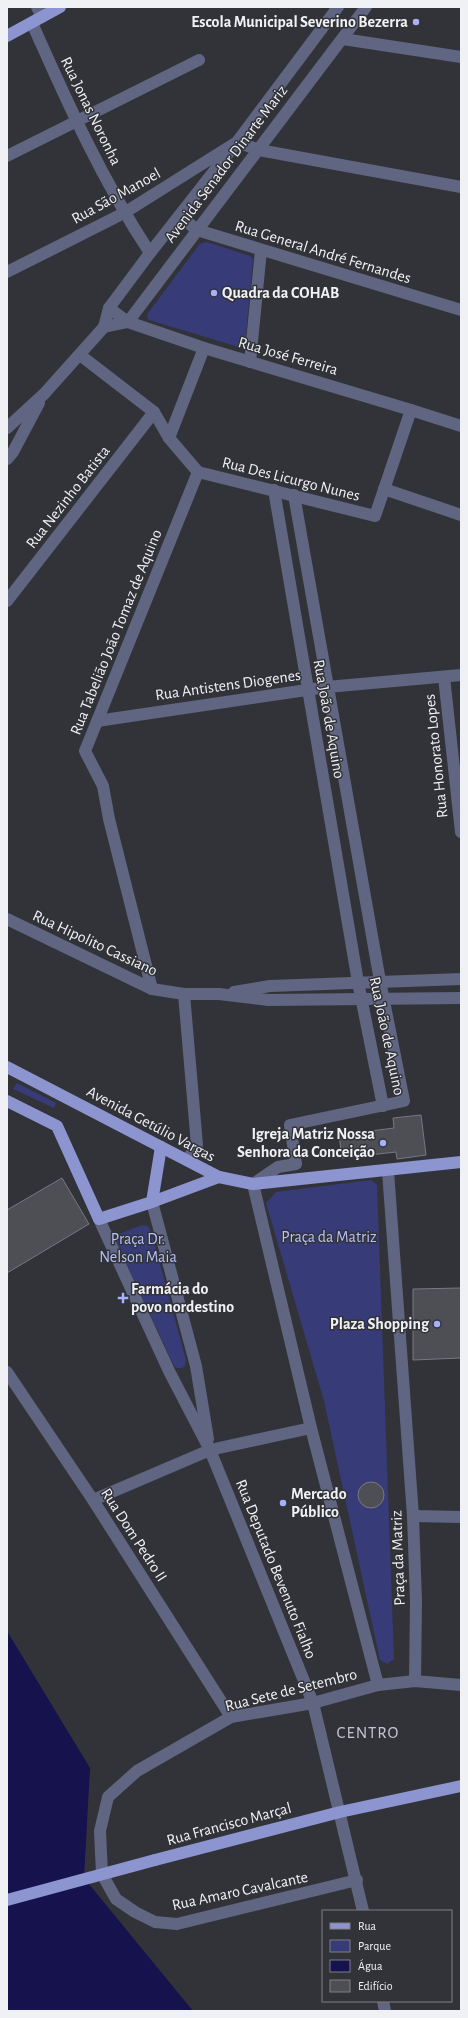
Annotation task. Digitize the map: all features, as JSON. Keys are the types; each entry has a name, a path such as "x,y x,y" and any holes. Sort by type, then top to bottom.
{"main road":[{"path":"7,36 37,16 60,7"},
{"name":"Avenida Getúlio Vargas","path":"7,1067 219,1177"},
{"path":"7,1101 57,1126 100,1219"},
{"path":"152,1202 161,1147"},
{"path":"219,1177 253,1184 388,1171 461,1162"},
{"name":"Avenida Getúlio Vargas","path":"100,1219 152,1202 219,1177"},
{"name":"Rua Francisco Marçal","path":"7,1900 340,1812 461,1786"}],"street":[{"name":"Avenida Senador Dinarte Mariz","path":"7,428 44,394 104,328 110,308 150,252 238,142 338,7"},
{"name":"Avenida Senador Dinarte Mariz","path":"128,322 366,7"},
{"name":"Rua Jonas Noronha","path":"37,16 76,122 124,213 150,252"},
{"path":"343,39 461,57"},
{"path":"7,156 199,60"},
{"path":"294,66 311,78"},
{"path":"238,142 259,150 461,187"},
{"name":"Rua São Manoel","path":"7,272 124,213 238,142"},
{"name":"Rua General André Fernandes","path":"180,216 197,230 461,310"},
{"path":"250,362 260,250"},
{"name":"Rua José Ferreira","path":"110,308 128,322 204,348 461,426"},
{"path":"104,328 128,322"},
{"path":"169,438 204,348"},
{"path":"80,355 154,412 169,438 198,472"},
{"path":"7,459 13,452 44,394"},
{"path":"384,489 411,410"},
{"name":"Rua Nezinho Batista","path":"7,601 154,412"},
{"name":"Rua Des Licurgo Nunes","path":"198,472 375,516 384,489 461,515"},
{"name":"Rua Tabelião João Tomaz de Aquino","path":"152,989 109,819 103,786 85,751 198,472"},
{"name":"Rua João de Aquino","path":"274,490 358,982 383,1106 404,1101 383,999 294,495"},
{"name":"Rua Antistens Diogenes","path":"96,721 327,687 461,675"},
{"name":"Rua Honorato Lopes","path":"444,677 461,832"},
{"name":"Rua Hipolito Cassiano","path":"7,919 152,989 184,994 219,994"},
{"path":"219,994 270,986 461,979"},
{"path":"184,994 197,1145 187,1160"},
{"path":"219,994 268,1000 461,998"},
{"path":"378,1684 311,1428 253,1184 278,1167 296,1164 290,1125 383,1106"},
{"name":"Praça da Matriz","path":"388,1171 413,1516 416,1601 415,1681"},
{"path":"152,1202 196,1366 210,1450"},
{"path":"100,1219 169,1371 210,1450"},
{"name":"Rua Dom Pedro II","path":"7,1372 93,1500 231,1718"},
{"path":"93,1500 210,1450 311,1428"},
{"name":"Rua Deputado Bevenuto Fialho","path":"210,1450 313,1703 357,1880 363,1910"},
{"path":"413,1516 461,1517"},
{"name":"Rua Sete de Setembro","path":"102,1874 100,1831 108,1797 138,1771 231,1718 313,1703 378,1684 415,1681 461,1685"},
{"name":"Rua Amaro Cavalcante","path":"102,1874 116,1899 135,1912 155,1922 177,1924 357,1880"}],"green space":[{"path":"207,242 250,256 253,259 245,344 242,348 149,320 147,317 148,313 199,245"},
{"path":"17,1083 56,1103 54,1108 13,1089"},
{"name":"Praça da Matriz","path":"371,1180 377,1185 394,1659 387,1664 380,1660 324,1401 266,1203 276,1192"},
{"name":"Praça Dr. Nelson Maia","path":"142,1225 148,1226 151,1231 186,1360 185,1366 182,1368 176,1368 173,1364 117,1243 116,1238 119,1234"}],"water":[{"path":"7,1631 90,1768 84,1878 193,2011 7,2011"}],"building":[{"name":"Igreja Matriz Nossa Senhora da Conceição","path":"421,1115 426,1155 397,1159 396,1152 342,1158 339,1135 394,1128 393,1118"},
{"path":"62,1178 89,1224 7,1273 7,1210"},
{"name":"Plaza Shopping","path":"461,1288 461,1358 413,1360 413,1289"},
{"path":"371,1482 380,1486 384,1495 380,1504 371,1508 362,1504 358,1495 362,1486"}],"place":[{"name":"Escola Municipal Severino Bezerra","path":"416,22"},
{"name":"Quadra da COHAB","path":"214,293"},
{"name":"Igreja Matriz Nossa Senhora da Conceição","path":"383,1143"},
{"name":"Farmácia do povo nordestino","path":"123,1298"},
{"name":"Plaza Shopping","path":"437,1324"},
{"name":"Mercado Público","path":"283,1503"}],"district":[{"name":"CENTRO","path":"368,1732"}]}
